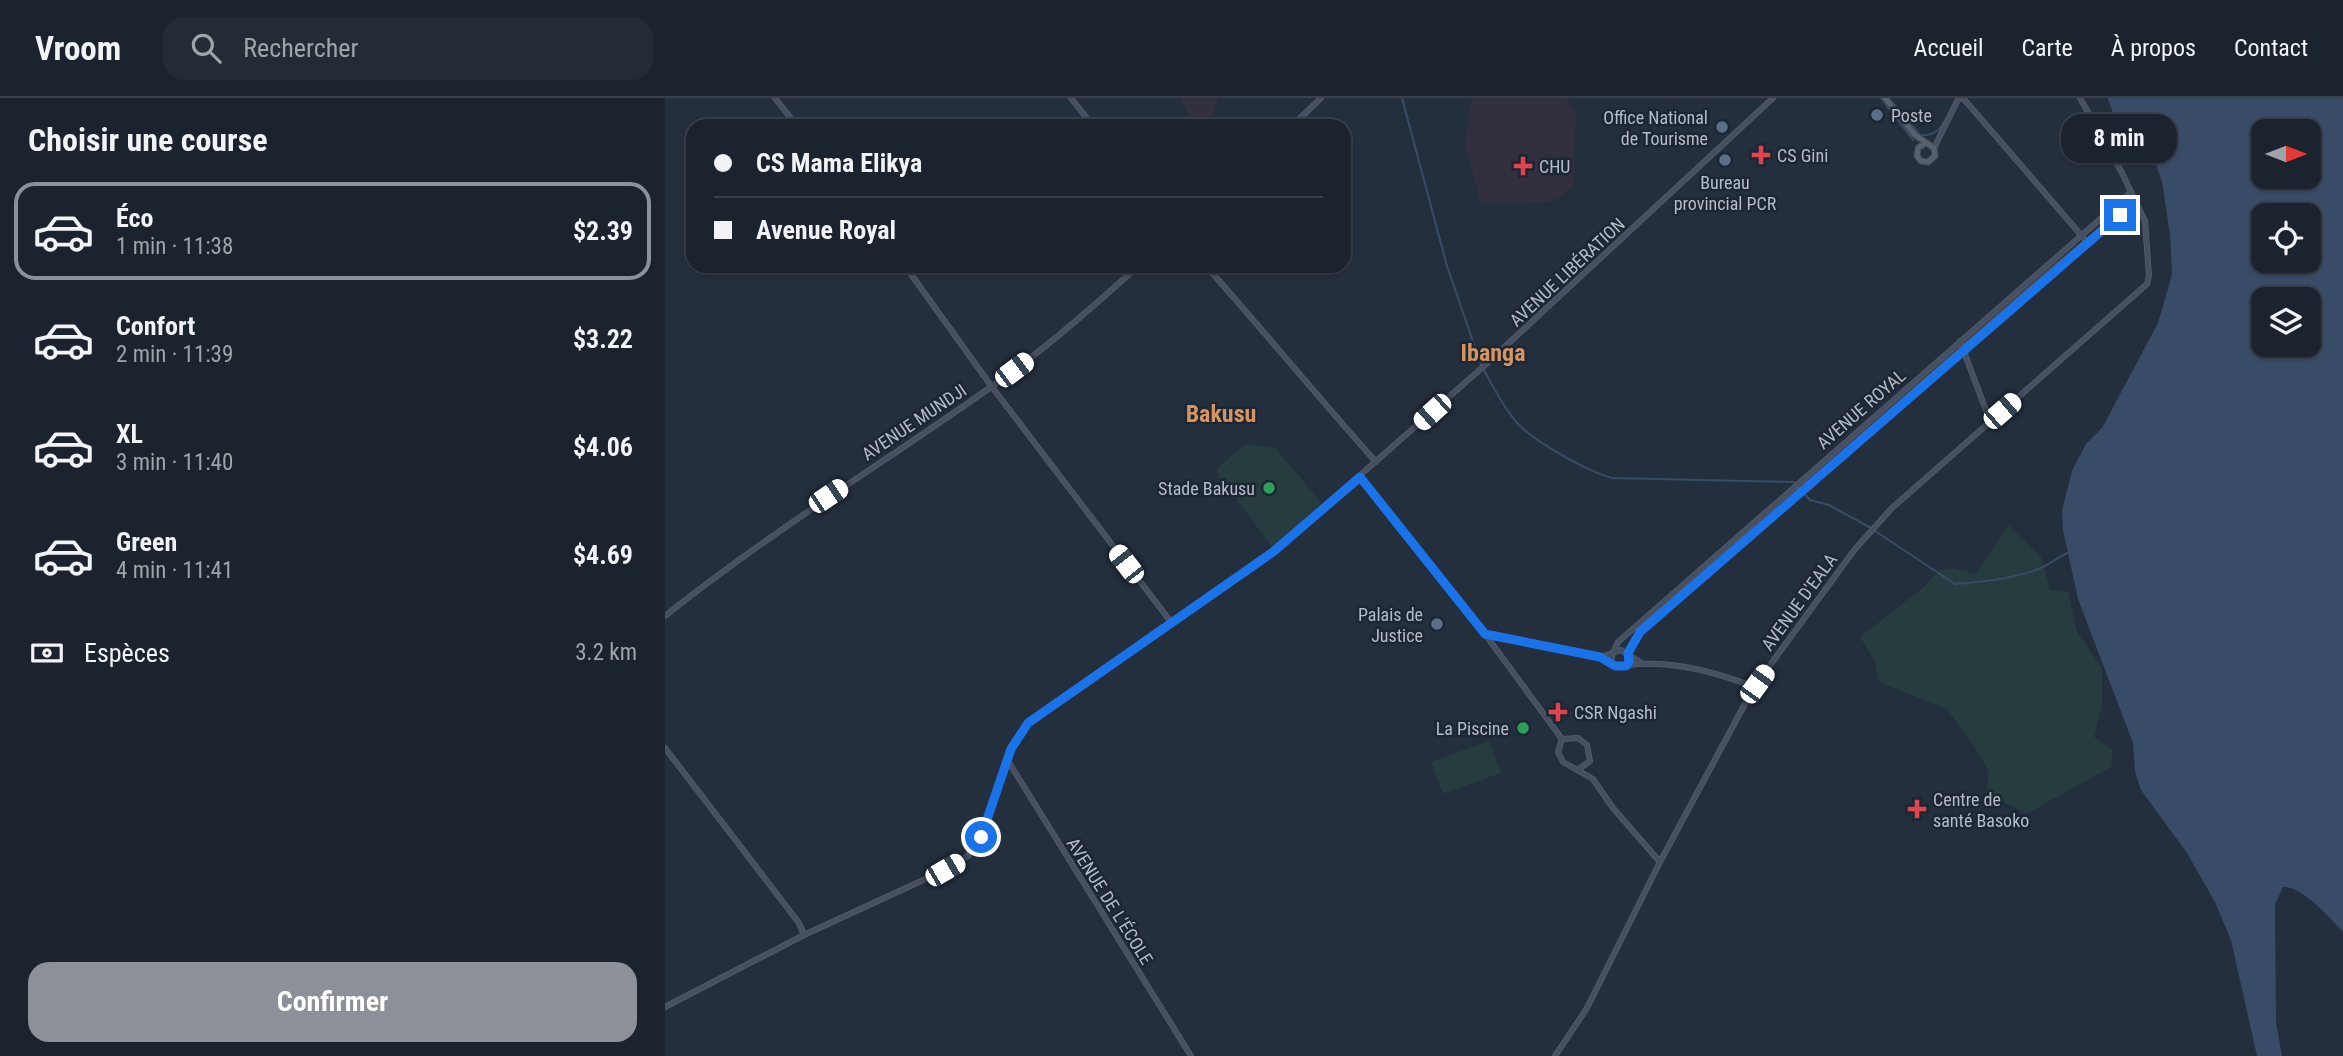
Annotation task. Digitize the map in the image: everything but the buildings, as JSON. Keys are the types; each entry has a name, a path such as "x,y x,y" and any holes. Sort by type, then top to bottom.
{"main road":[{"path":"1885,98 1923,145 1934,148 1934,158 1925,162 1917,156 1923,145"}],"street":[{"path":"775,98 792,119"},
{"path":"1071,98 1088,119"},
{"path":"1298,119 1321,98"},
{"name":"AVENUE LIBÉRATION","path":"1360,477 1482,368 1773,98"},
{"path":"1934,148 1961,98 2087,242"},
{"name":"AVENUE D'EALA","path":"1555,1056 1587,1007 1660,862 1755,687 1838,570 1870,530 2147,284 2147,229 2136,201 2080,98"},
{"path":"1923,145 1938,137"},
{"name":"AVENUE ROYAL","path":"1614,651 1618,642 2131,192"},
{"name":"AVENUE ROYAL","path":"1628,654 1640,632 2136,201"},
{"path":"910,273 992,387 1171,622"},
{"name":"AVENUE MUNDJI","path":"665,616 774,534 992,387 1077,320 1130,273"},
{"path":"1212,273 1376,462"},
{"path":"1959,341 1990,421"},
{"path":"665,1007 804,935 945,870 968,856 986,827 1007,760 1028,723 1273,552 1360,477 1485,634 1562,739"},
{"path":"1485,634 1600,657 1617,667 1640,663 1733,678 1755,687"},
{"path":"1600,657 1621,650 1640,663"},
{"path":"1611,662 1614,651"},
{"path":"1628,654 1628,665"},
{"path":"1562,739 1572,737 1584,741 1589,750 1593,779"},
{"path":"1562,739 1558,750 1561,760 1593,779 1613,808 1660,862"},
{"path":"665,748 799,923 804,935"},
{"name":"AVENUE DE L'ÉCOLE","path":"1007,760 1191,1056"},
{"path":"1579,769 1590,761"}],"shaded area":[{"path":"1180,98 1218,98 1212,119 1192,119"},
{"name":"CHU","path":"1473,98 1565,98 1576,112 1573,186 1559,198 1545,203 1481,204 1466,146 1469,107"}],"green space":[{"name":"Stade Bakusu","path":"1246,444 1275,448 1322,503 1273,548 1217,473 1217,468"},
{"path":"2008,525 2041,557 2050,590 2068,592 2077,632 2102,668 2102,705 2094,737 2113,750 2111,767 2026,814 1986,792 1989,772 1947,709 1879,682 1874,660 1860,637 1925,586 1939,570 1953,568 1976,574"},
{"path":"1489,741 1501,773 1443,794 1431,762"}],"water":[{"path":"2108,98 2343,98 2343,932 2307,897 2291,888 2283,887 2275,904 2276,1022 2282,1056 2257,1056 2231,940 2215,902 2187,853 2141,790 2135,772 2133,743 2078,599 2063,530 2062,510 2072,471 2086,444 2102,428 2158,323 2172,275 2170,235 2162,181 2156,165 2128,146 2120,136"}],"waterway":[{"path":"1402,98 1447,266 1481,365"},
{"path":"1881,98 1913,140"},
{"path":"1891,101 1920,135 1928,135 1943,124 1956,98"},
{"path":"1484,370 1505,407 1520,426 1551,449 1602,474 1612,478 1794,482 1810,500 1829,505 1871,528"},
{"path":"1875,531 1955,584 2018,575 2041,568 2067,553"}],"place":[{"name":"Poste","path":"1877,115"},
{"name":"Office National de Tourisme","path":"1722,127"},
{"name":"CS Gini","path":"1761,155"},
{"name":"Bureau provincial PCR","path":"1725,160"},
{"name":"CHU","path":"1523,166"},
{"name":"Stade Bakusu","path":"1269,488"},
{"name":"Palais de Justice","path":"1437,624"},
{"name":"CSR Ngashi","path":"1558,712"},
{"name":"La Piscine","path":"1523,728"},
{"name":"Centre de santé Basoko","path":"1917,809"}],"district":[{"name":"Ibanga","path":"1493,353"},
{"name":"Bakusu","path":"1221,414"}],"route":[{"path":"981,837 1011,749 1028,723 1273,552 1360,477 1485,634 1600,657 1615,666 1628,665 1628,653 1640,632 2044,278 2120,215"}]}
